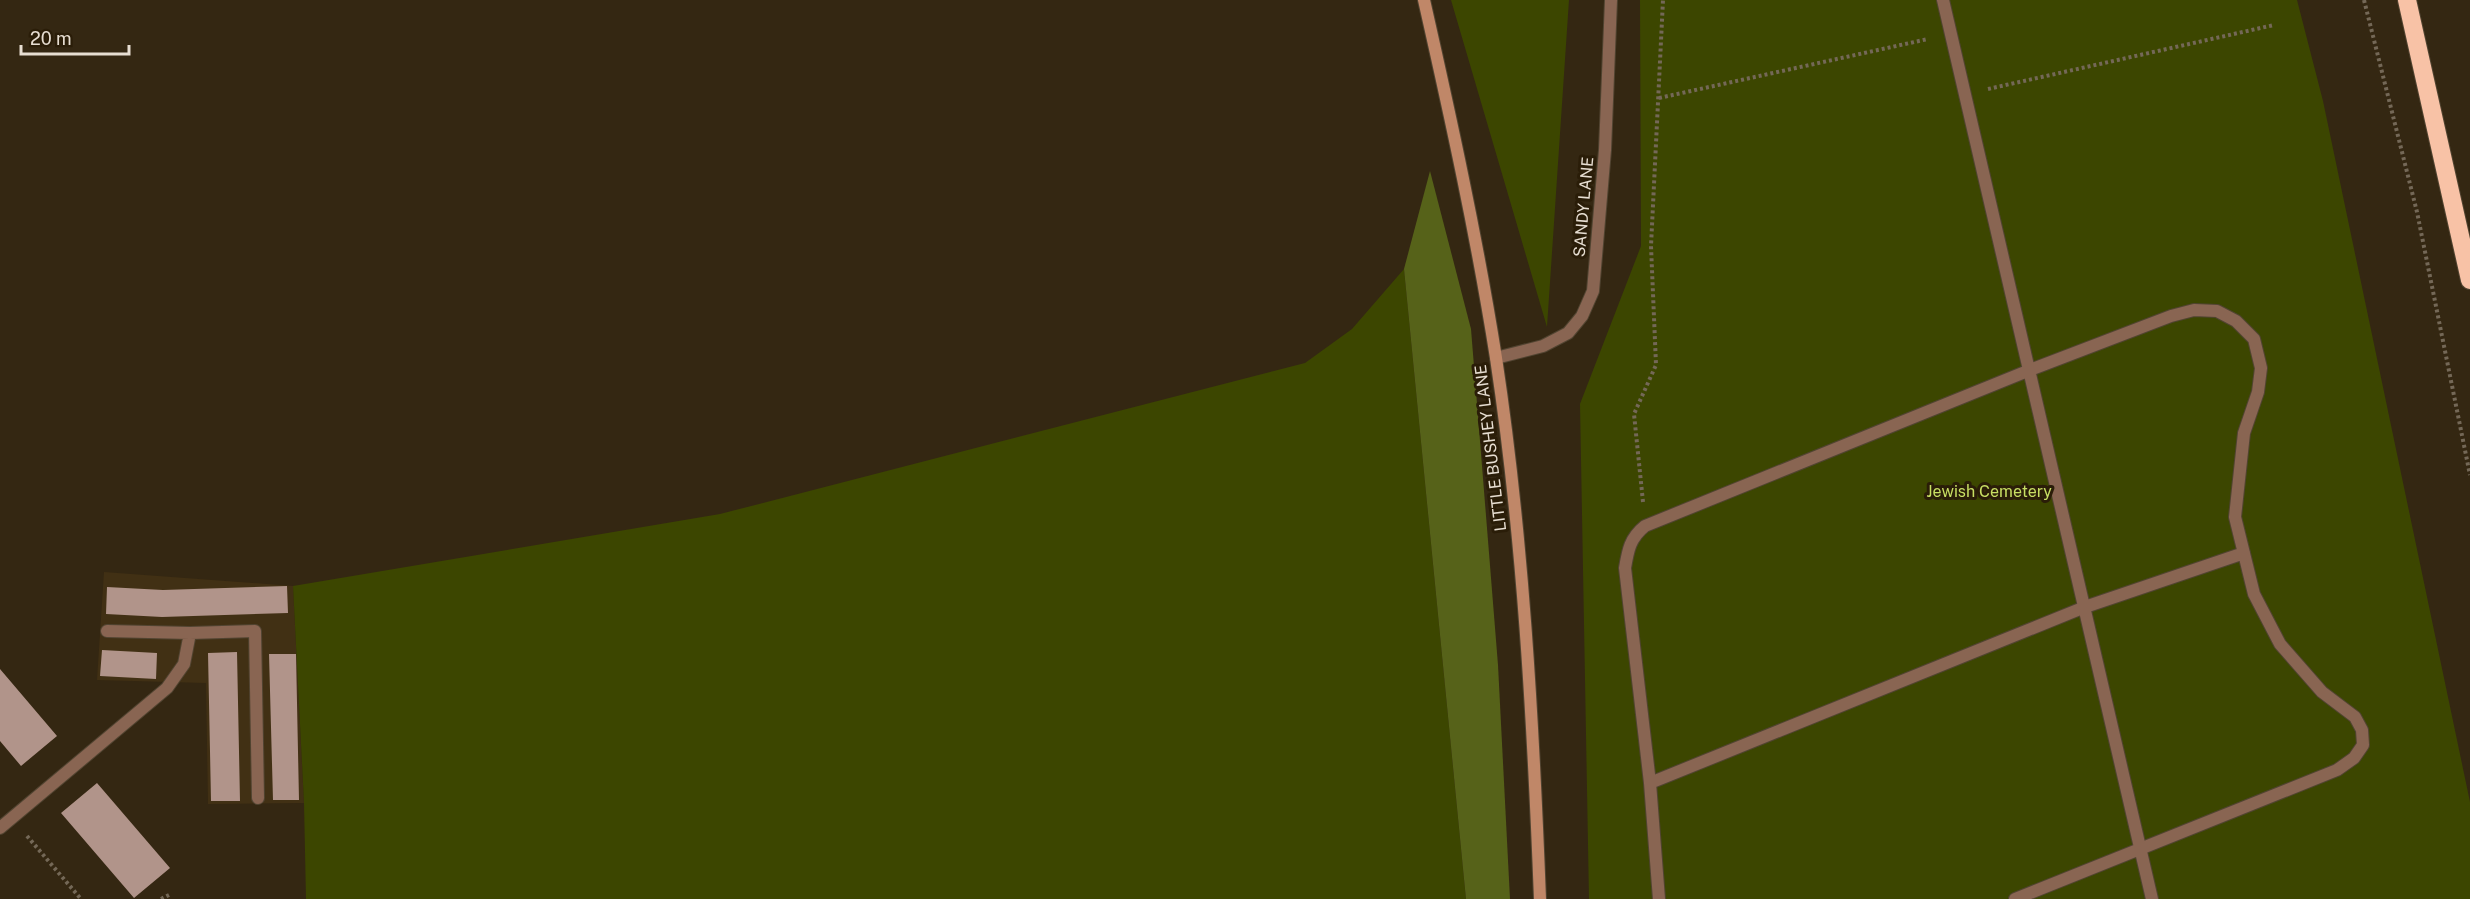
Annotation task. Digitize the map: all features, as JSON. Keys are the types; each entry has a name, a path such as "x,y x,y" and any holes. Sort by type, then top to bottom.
{"highway":[{"path":"2407,0 2470,280"}],"street":[{"name":"LITTLE BUSHEY LANE","path":"1424,0 1462,165 1496,358 1514,496 1535,776 1540,899"},
{"name":"SANDY LANE","path":"1496,358 1543,346 1568,333 1582,316 1593,291 1605,150 1611,0"},
{"path":"1943,0 1967,93 2152,899"},
{"path":"1659,899 1650,783 1625,568 1628,546 1636,533 1645,526 2030,370 2171,316 2194,310 2217,311 2236,321 2253,339 2261,368 2258,392 2244,433 2235,517 2254,594 2280,644 2322,692 2355,717 2362,730 2363,745 2354,758 2337,770 2014,899"},
{"path":"1650,783 2085,607 2244,552"},
{"path":"107,631 190,633 255,631 258,798"},
{"path":"0,828 167,688 184,664 190,633"}],"path":[{"path":"1645,526 1634,414 1656,365 1651,246 1663,0"},
{"path":"2364,0 2417,212 2470,475"},
{"path":"1967,93 2274,25"},
{"path":"1659,98 1951,33"},
{"path":"12,818 81,899"},
{"path":"161,899 169,895"}],"shaded area":[{"path":"104,572 293,586 304,803 208,804 206,683 97,680"}],"green space":[{"path":"1451,0 1569,0 1547,327"},
{"name":"Jewish Cemetery","path":"1640,0 2297,0 2323,101 2470,802 2470,899 1589,899 1580,404 1641,246"},
{"path":"1430,171 1471,329 1498,665 1510,899 1466,899 1404,269"},
{"path":"1404,269 1466,899 306,899 304,803 293,586 720,514 1305,363 1352,329"}],"building":[{"path":"287,586 288,613 162,617 106,614 107,587 163,590"},
{"path":"102,650 157,653 156,679 100,676"},
{"path":"237,652 240,801 211,801 208,653"},
{"path":"269,654 296,654 299,800 273,800"},
{"path":"0,669 57,736 21,766 0,741"},
{"path":"97,783 170,868 134,898 61,813"}]}
